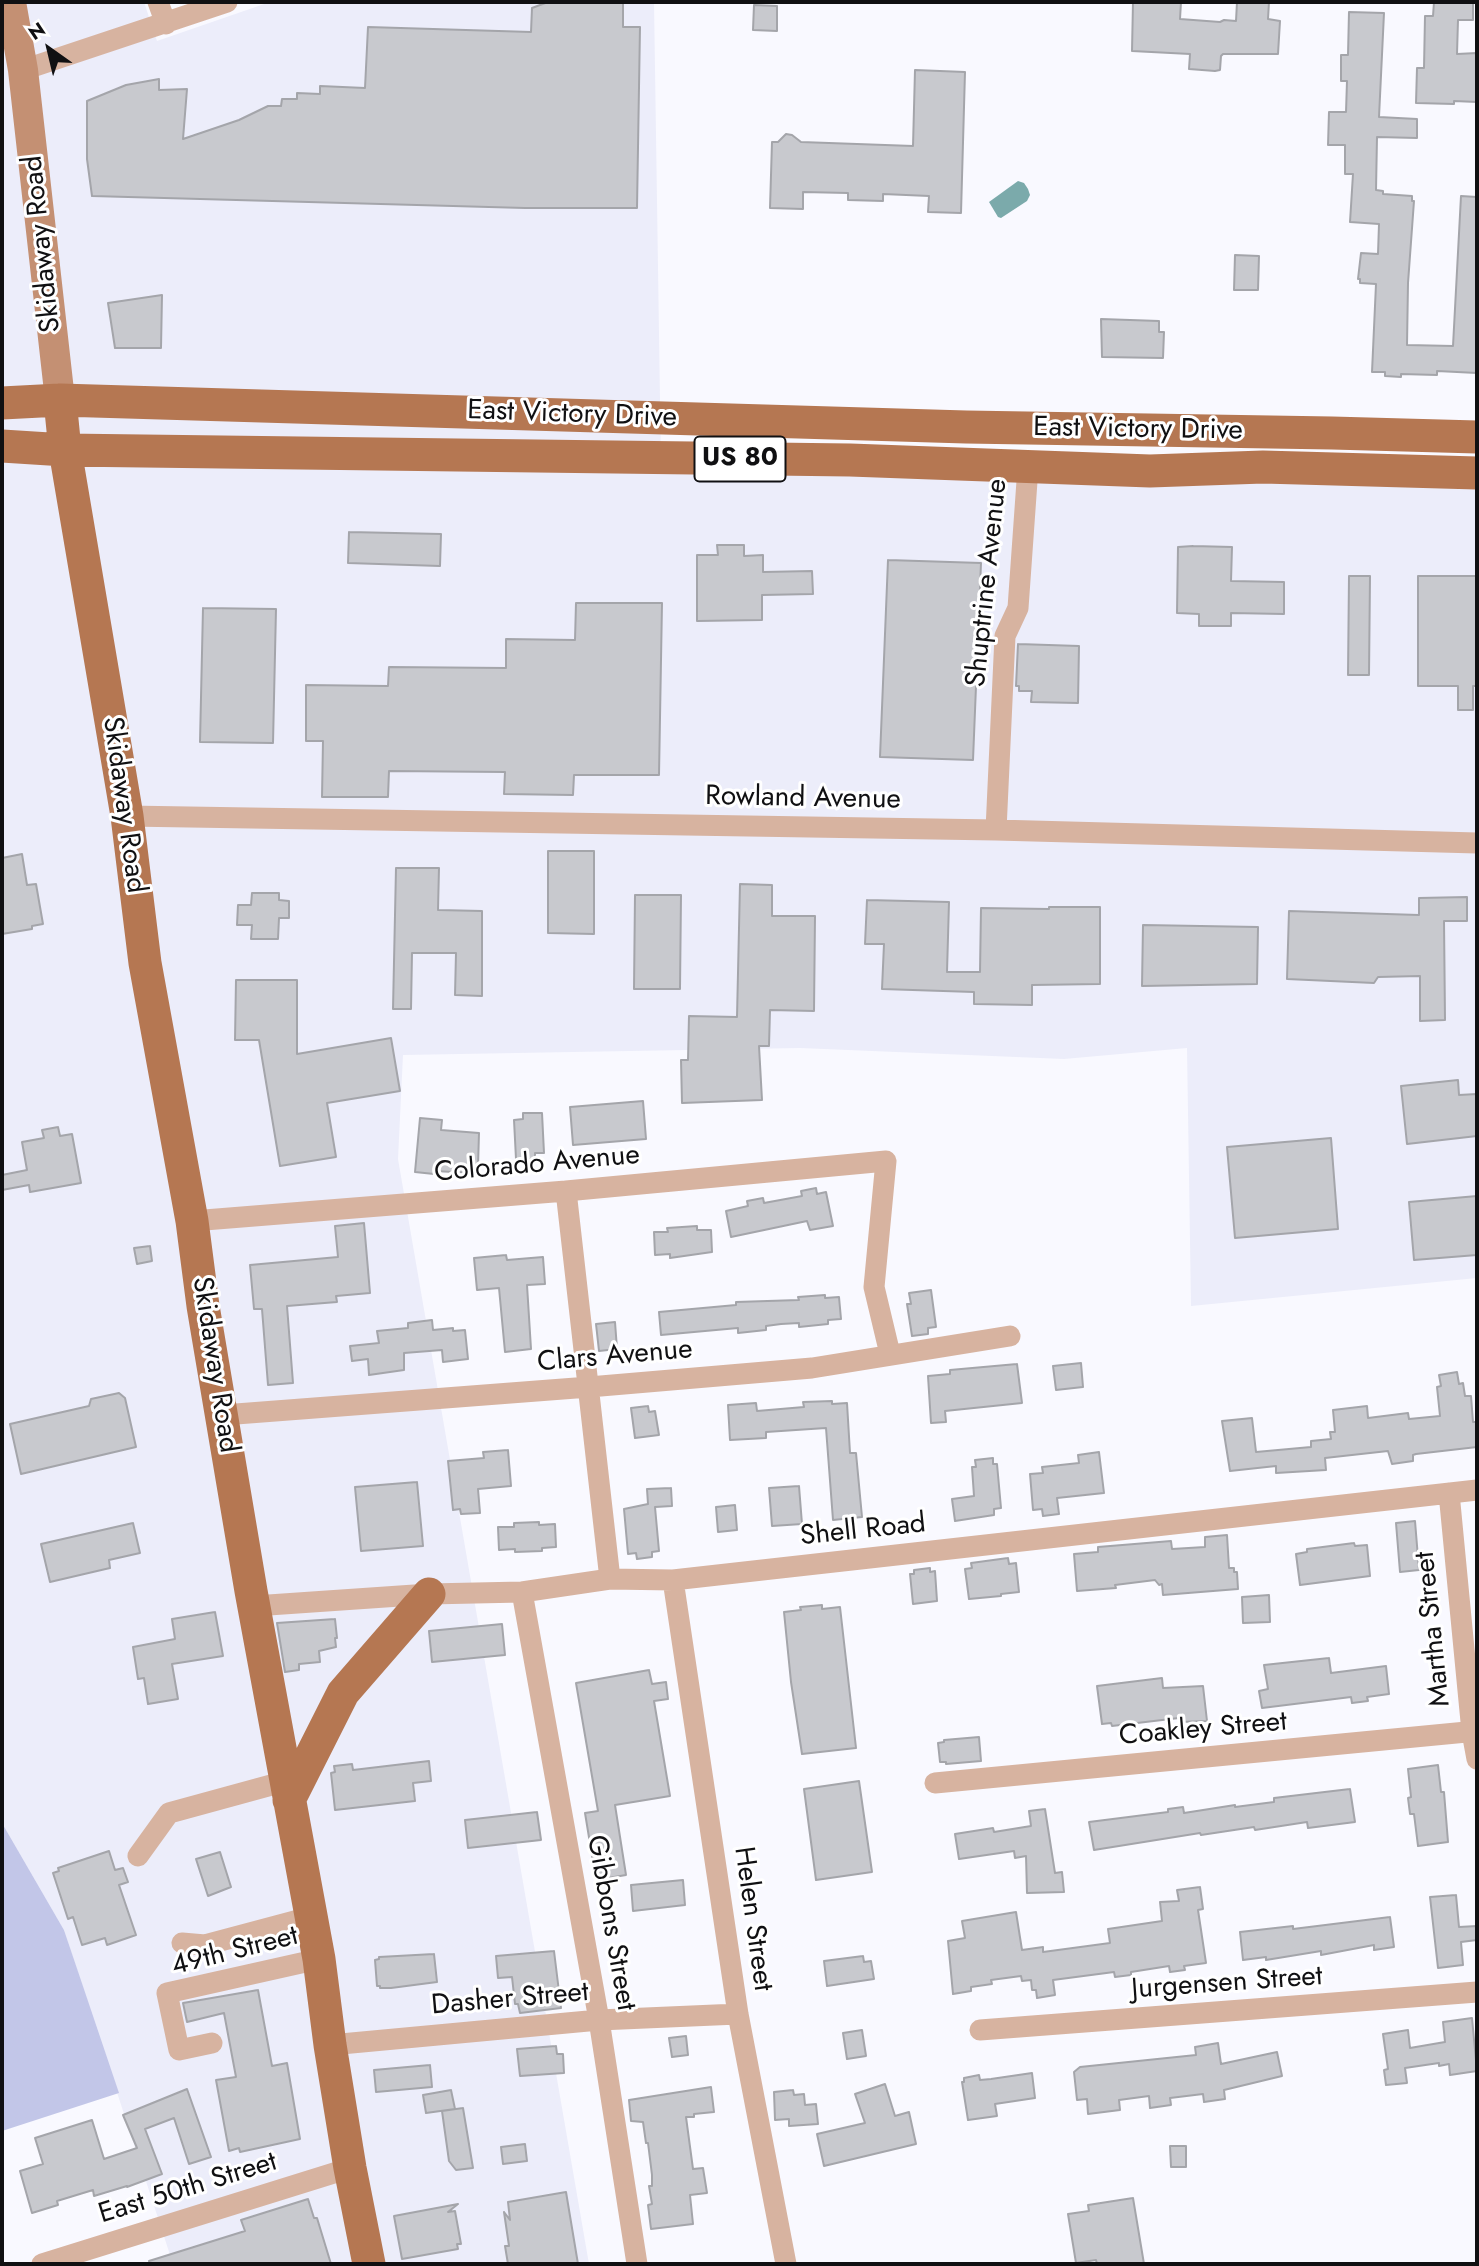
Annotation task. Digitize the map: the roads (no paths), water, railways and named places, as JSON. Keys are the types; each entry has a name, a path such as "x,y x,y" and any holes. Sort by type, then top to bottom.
{"main road":[{"name":"Skidaway Road","path":"11,2 23,71 65,450 127,816 145,963 254,1606 319,1959 350,2168 369,2264"},
{"name":"East Victory Drive","path":"2,403 60,400 966,427 1477,437"},
{"path":"1332,433 1332,468"},
{"name":"East Victory Drive","path":"2,446 65,450 850,460 1150,471 1263,467 1477,473"},
{"path":"287,1790 343,1693 429,1594"}],"street":[{"path":"158,2 166,24"},
{"path":"23,71 227,2"},
{"name":"Shuptrine Avenue","path":"996,830 1005,635 1018,608 1028,467"},
{"name":"Rowland Avenue","path":"127,816 996,830 1477,843"},
{"name":"Colorado Avenue","path":"191,1222 886,1161 874,1287 890,1354"},
{"path":"566,1191 610,1579"},
{"name":"Clars Avenue","path":"223,1415 812,1368 1010,1336"},
{"name":"Shell Road","path":"254,1606 429,1594 523,1591 610,1579 673,1580 1477,1490"},
{"name":"Martha Street","path":"1448,1493 1477,1759"},
{"name":"Helen Street","path":"673,1580 737,2014 786,2264"},
{"name":"Gibbons Street","path":"523,1591 599,2020 637,2264"},
{"name":"Coakley Street","path":"935,1783 1475,1732"},
{"path":"138,1856 169,1813 287,1790"},
{"path":"182,1943 205,1945 310,1917"},
{"name":"49th Street","path":"212,2043 179,2050 167,1993 319,1959"},
{"name":"Jurgensen Street","path":"980,2031 1477,1992"},
{"name":"Dasher Street","path":"330,2045 599,2020 737,2014"},
{"name":"East 50th Street","path":"42,2264 350,2168"}]}
